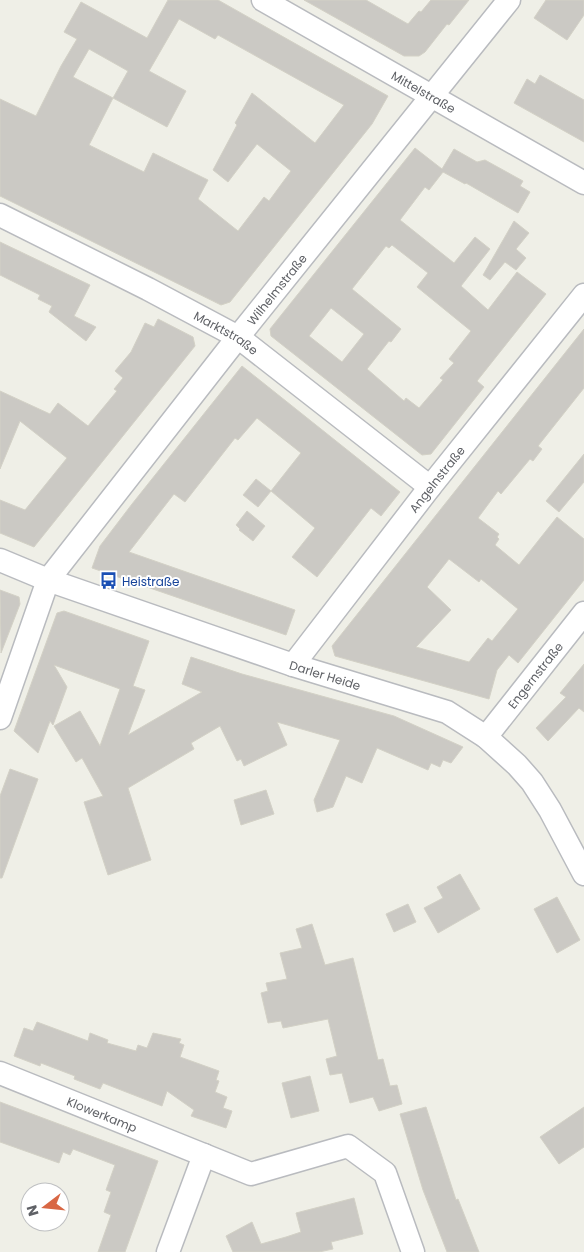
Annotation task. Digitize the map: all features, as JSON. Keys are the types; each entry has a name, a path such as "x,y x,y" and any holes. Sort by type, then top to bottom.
{"street":[{"name":"Mittelstraße","path":"263,0 584,183"},
{"name":"Wilhelmstraße","path":"48,580 238,337 509,0"},
{"name":"Marktstraße","path":"0,215 148,289 238,337 430,487"},
{"name":"Angelnstraße","path":"293,664 430,487 584,295"},
{"name":"Darler Heide","path":"0,560 48,580 293,664 447,712 486,737 517,765 532,782 550,810 584,874"},
{"path":"0,718 48,580"},
{"name":"Engernstraße","path":"486,737 584,613"},
{"name":"Klowerkamp","path":"0,1074 251,1174 348,1146 385,1173 413,1252"},
{"path":"168,1252 204,1156"}],"building":[{"path":"168,0 218,0 388,96 372,124 230,302 221,305 0,196 0,99 36,116 77,39 64,32 81,2 147,38","holes":["179,19 215,39 218,35 344,105 315,143 252,93 235,123 237,125 213,170 228,182 257,144 291,171 269,201 264,197 238,231 198,199 208,180 153,153 144,172 89,145 113,98 167,127 186,91 149,71","89,49 128,71 113,98 73,77"]},
{"path":"304,0 366,0 408,24 431,0 469,0 425,52 419,56 404,56"},
{"path":"546,0 584,0 584,15 567,40 534,18"},
{"path":"540,75 584,100 584,142 514,103 527,79 535,84"},
{"path":"415,148 442,169 454,149 477,162 485,160 523,181 520,186 530,192 518,213 443,172 429,190 425,187 400,220 454,263 475,237 490,249 461,286 488,310 517,272 546,294 477,381 484,387 431,454 422,455 271,336 270,329","holes":["392,245 428,273 417,287 471,331 449,359 454,363 440,378 443,380 419,408 406,398 404,401 367,369 401,329 352,289 386,246 389,248","331,308 364,334 342,362 309,336"]},
{"path":"514,221 529,233 516,249 526,258 516,270 505,262 490,280 483,275"},
{"path":"0,242 90,285 74,316 96,327 86,341 49,312 52,306 38,299 40,295 0,275"},
{"path":"158,319 193,337 195,346 34,547 0,533 0,500 25,510 67,458 20,421 0,469 0,391 50,414 58,403 88,426 117,391 114,389 123,378 115,371 131,352 145,323 154,327"},
{"path":"584,329 584,388 538,446 542,449 533,461 530,459 501,494 498,491 478,518 499,534 497,537 499,539 495,545 519,565 557,517 584,539 584,580 518,663 509,655 497,670 489,699 335,656 332,646","holes":["449,559 479,582 481,579 518,609 492,641 488,638 469,662 416,647 451,610 427,587"]},
{"path":"242,366 400,492 381,516 371,508 317,577 292,557 315,528 271,491 301,453 257,418 238,440 235,438 185,502 174,494 129,552 295,610 286,635 92,568 100,546"},
{"path":"584,454 584,482 559,512 546,501"},
{"path":"256,479 271,491 258,507 243,495"},
{"path":"247,511 265,526 253,541 239,530 236,525"},
{"path":"0,590 19,597 20,604 1,653"},
{"path":"64,611 149,641 133,686 145,690 128,735 202,692 182,684 191,657 242,674 394,716 463,747 451,763 443,760 440,767 431,763 428,770 377,748 362,783 346,776 333,807 317,812 314,800 340,740 277,722 287,745 244,766 241,759 237,761 220,726 191,743 194,749 128,788 151,860 108,875 84,802 103,796 82,758 76,762 54,726 80,711 100,746 120,689 54,665 67,687 53,725 50,721 38,753 14,731 57,613"},
{"path":"584,664 584,712 579,708 548,741 536,728 566,697 560,693"},
{"path":"10,769 38,779 2,878 0,878 0,796"},
{"path":"266,790 274,814 241,825 234,800"},
{"path":"460,874 480,909 438,933 424,908 443,898 437,887"},
{"path":"557,897 580,940 557,953 534,909"},
{"path":"408,904 416,922 394,932 386,914"},
{"path":"312,924 325,965 353,958 378,1060 383,1059 390,1086 397,1085 402,1104 379,1111 373,1097 350,1103 342,1073 330,1075 326,1059 337,1056 328,1019 283,1028 281,1021 268,1023 261,993 268,991 266,983 287,979 280,953 302,948 296,929"},
{"path":"37,1022 88,1041 90,1033 108,1040 107,1043 136,1051 138,1045 147,1048 153,1033 181,1039 179,1043 184,1045 180,1057 219,1071 216,1080 219,1081 215,1092 227,1097 223,1108 232,1111 226,1128 191,1116 194,1110 167,1091 162,1106 103,1083 100,1089 74,1079 75,1076 41,1063 40,1066 14,1056 24,1028 33,1031"},
{"path":"310,1076 319,1111 291,1118 282,1083"},
{"path":"0,1102 158,1161 125,1252 98,1252 111,1215 104,1212 111,1192 106,1190 115,1165 73,1149 70,1155 63,1152 59,1163 0,1142"},
{"path":"426,1107 456,1200 458,1199 479,1252 447,1252 423,1190 400,1114"},
{"path":"584,1107 584,1147 559,1164 540,1137"},
{"path":"354,1198 363,1234 331,1242 333,1249 319,1252 233,1252 226,1236 252,1222 261,1244 286,1237 301,1232 296,1213"}],"place":[{"name":"Heistraße","path":"108,581"}]}
